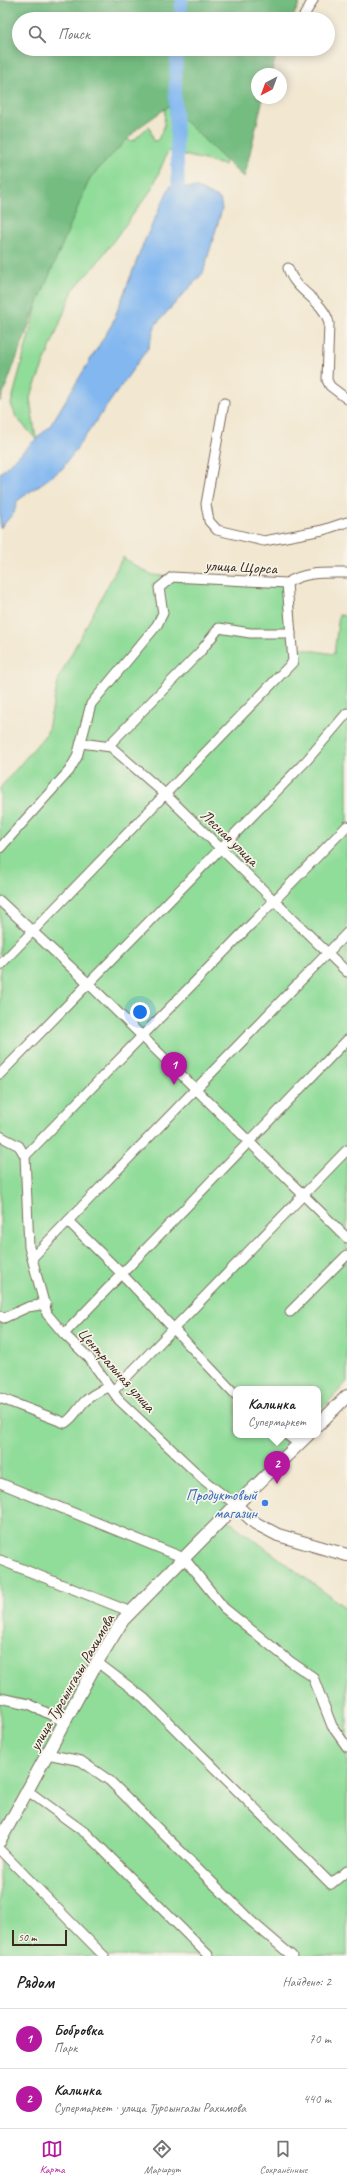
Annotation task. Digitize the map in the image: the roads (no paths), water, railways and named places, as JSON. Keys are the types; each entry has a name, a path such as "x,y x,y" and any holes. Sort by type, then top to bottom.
{"street":[{"path":"306,12 312,0"},
{"path":"288,268 295,284 322,307 328,316 328,380 330,386 347,399"},
{"path":"224,403 206,504 209,521 217,530 264,541 324,530 347,522"},
{"name":"улица Щорса","path":"81,743 87,717 94,700 157,625 163,613 159,588 172,578 287,583 296,577 309,574 347,573"},
{"path":"0,964 293,662 287,583"},
{"path":"0,848 69,771 77,757 81,743 108,746 200,652 219,628 250,633 290,633"},
{"path":"0,1074 307,760 347,713"},
{"name":"Лесная улица","path":"108,746 165,794 347,972"},
{"path":"0,1136 19,1146 25,1156 347,826"},
{"path":"0,901 88,983 347,1238"},
{"path":"32,1258 347,933"},
{"path":"64,1334 121,1273 347,1040"},
{"path":"0,1398 65,1423 73,1418 84,1403 96,1392 110,1389 174,1327 347,1150"},
{"name":"Центральная улица","path":"25,1156 29,1248 46,1304 47,1314 64,1334 89,1358 119,1400 170,1449 255,1523 278,1535 347,1556"},
{"path":"68,1221 174,1327 233,1392"},
{"path":"290,1312 347,1255"},
{"path":"0,1316 4,1318 28,1307 46,1304"},
{"path":"321,1422 347,1396"},
{"name":"улица Турсынгазы Рахимова","path":"0,1841 97,1662 124,1620 236,1505 304,1439"},
{"path":"0,1483 184,1558 224,1608 291,1662 313,1677 332,1726 347,1747"},
{"path":"0,1560 131,1612"},
{"path":"97,1662 144,1698 331,1884 347,1871"},
{"path":"0,1698 29,1704 65,1722"},
{"path":"48,1754 81,1761 110,1781 251,1921 292,1956"},
{"path":"28,1791 87,1834 209,1956"},
{"path":"0,1850 104,1956"}],"water":[{"path":"170,186 198,188 220,199 222,209 203,273 156,324 148,348 62,469 17,501 14,513 0,528 0,473 50,426 112,324 144,242"}],"waterway":[{"path":"181,12 182,0"},
{"path":"177,56 175,94 179,205"}],"place":[{"name":"Бобровка","path":"174,1085"},
{"name":"Калинка","path":"277,1484"},
{"name":"Продуктовый магазин","path":"265,1503"}]}
